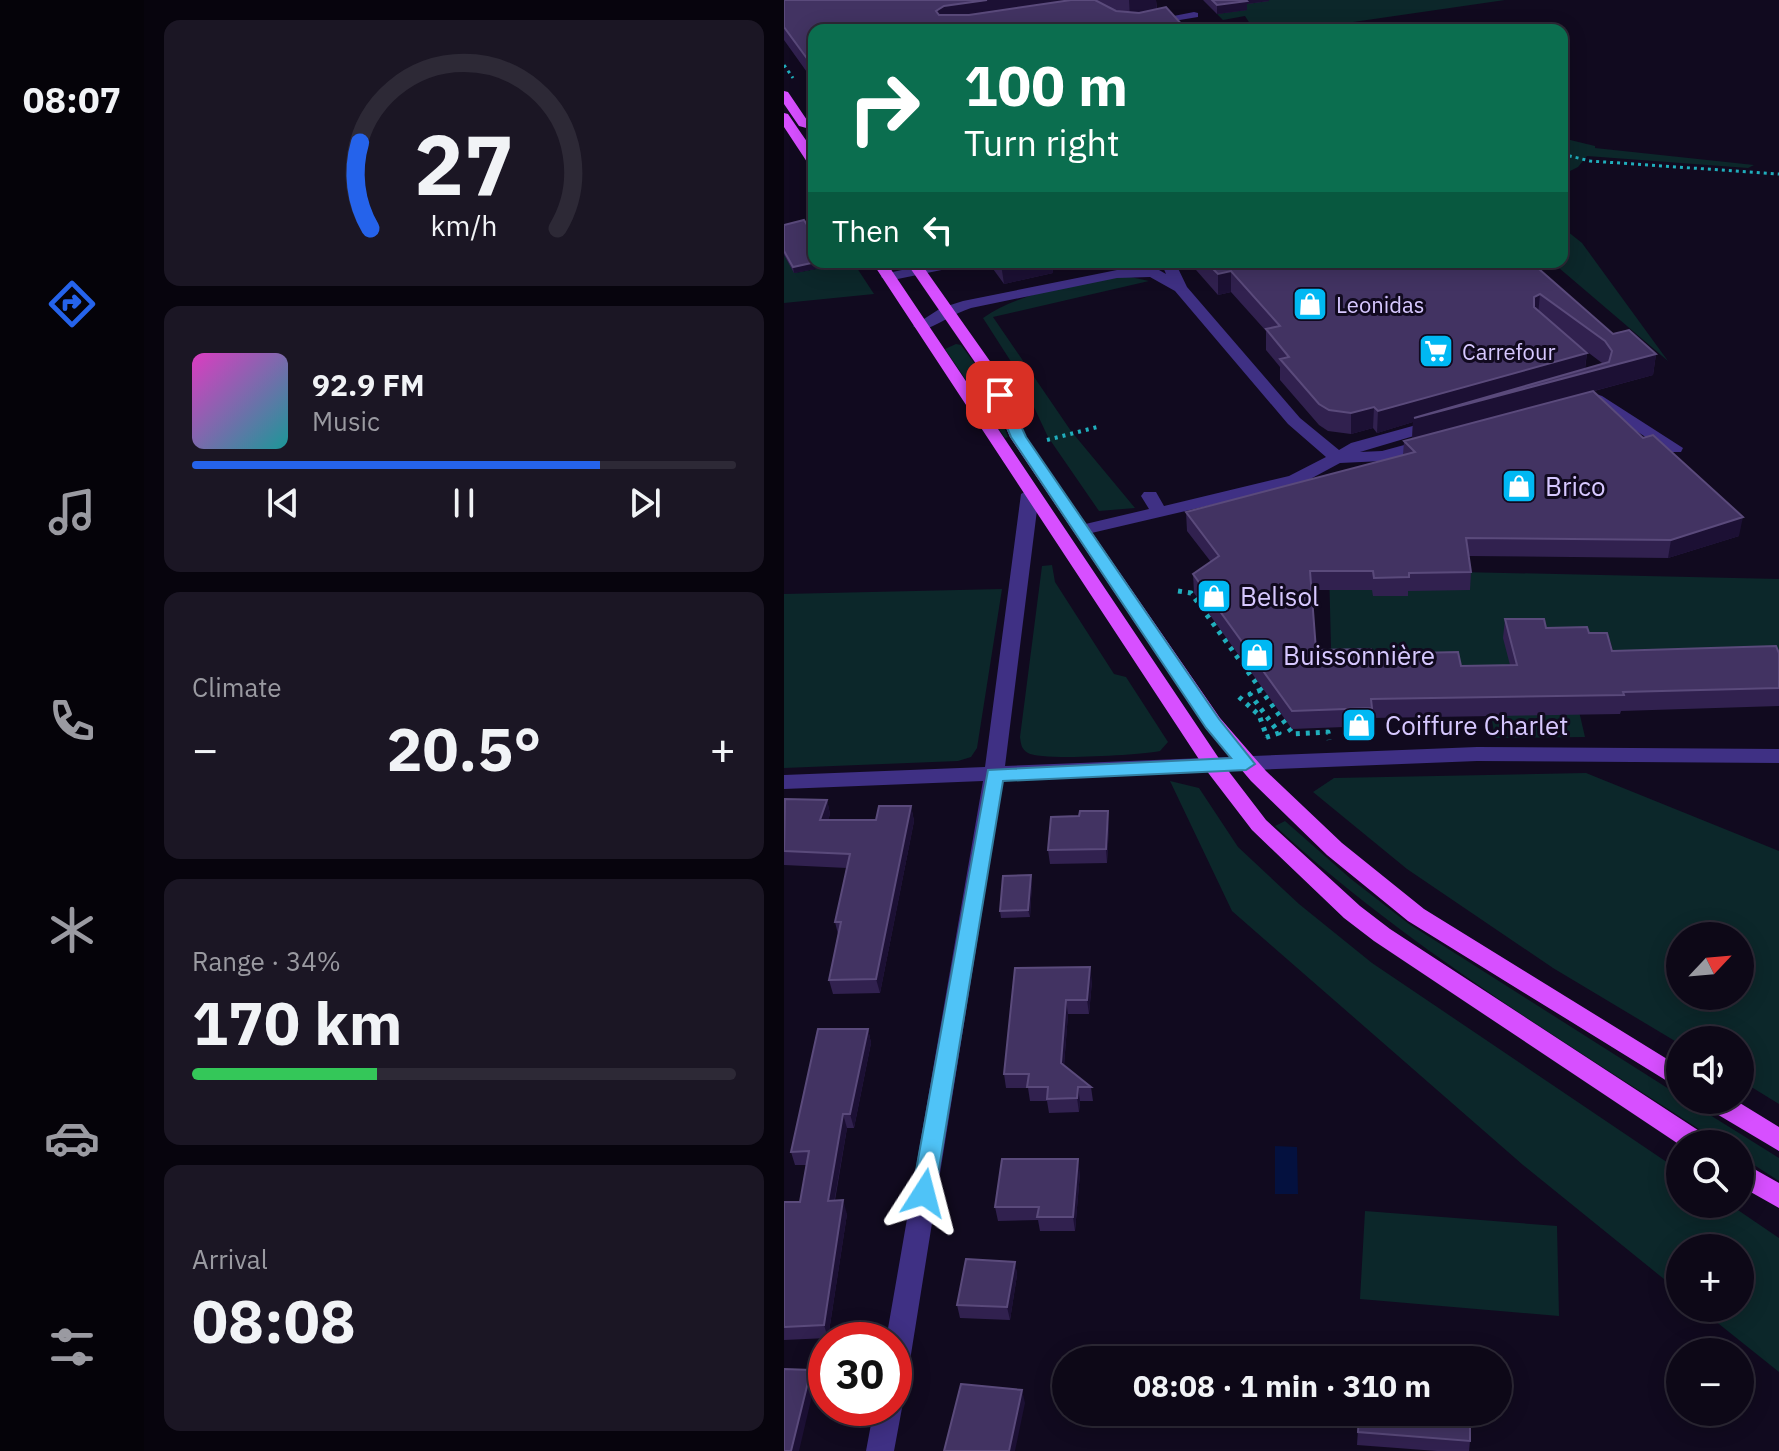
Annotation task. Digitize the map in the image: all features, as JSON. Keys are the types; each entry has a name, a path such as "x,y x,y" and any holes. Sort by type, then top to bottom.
{"main road":[{"path":"784,95 808,122"},
{"path":"784,117 808,153"},
{"path":"883,268 1213,765 1259,825 1352,912 1460,988 1677,1130"},
{"path":"917,268 991,374 1018,437 1213,723 1246,764 1374,882 1416,915 1666,1070"},
{"path":"1737,1114 1779,1140"},
{"path":"1754,1181 1779,1197"}],"street":[{"path":"1137,24 1194,15"},
{"path":"888,277 911,268"},
{"path":"1085,280 1093,268"},
{"path":"1117,274 1127,268"},
{"path":"1143,268 1180,288"},
{"path":"1171,268 1180,288 1294,421 1338,458 1383,456 1444,440"},
{"path":"921,326 946,311 1014,295 1117,274 1150,273"},
{"path":"958,327 987,307 1014,295"},
{"path":"1566,407 1596,399 1675,448"},
{"path":"1083,530 1295,480 1357,447 1452,420"},
{"path":"1294,421 1309,453 1320,467"},
{"path":"903,1322 994,775 1030,494"},
{"path":"1150,496 1160,513"},
{"path":"784,782 1477,754 1779,756"},
{"path":"880,1451 885,1426"}],"path":[{"path":"1568,156 1590,161 1779,174"},
{"path":"1052,438 1101,426"},
{"path":"1178,591 1191,593 1213,614 1293,734"},
{"path":"1266,695 1250,694 1267,737"},
{"path":"1239,697 1278,731"},
{"path":"1253,697 1282,738 1293,734 1328,732 1330,748"},
{"path":"1256,741 1278,731"}],"green space":[{"path":"1238,0 1505,0 1339,24 1250,24 1245,16 1223,20 1217,14 1246,10"},
{"path":"1568,139 1595,148 1754,165 1748,168 1587,156 1578,167 1568,172"},
{"path":"1568,232 1582,243 1668,361 1559,268 1568,268"},
{"path":"784,255 795,273 821,268 857,268 874,294 784,303"},
{"path":"1126,276 1149,281 993,317 1071,431 1135,508 1099,511 1048,437 1017,371 983,318 1033,295"},
{"path":"961,345 983,375 1008,437 1005,438 945,349"},
{"path":"1052,565 1055,582 1114,674 1126,677 1168,742 1160,751 1113,756 1051,757 1028,753 1023,748 1020,737 1042,566"},
{"path":"1329,569 1779,579 1779,666 1619,670 1608,634 1593,634 1572,681 1585,737 1495,738 1487,691 1332,685"},
{"path":"1002,589 977,748 971,757 958,761 784,768 784,594"},
{"path":"1586,773 1779,851 1779,1104 1754,1089 1754,1026 1666,1026 1666,1036 1553,968 1407,869 1313,792 1334,778"},
{"path":"1170,781 1199,788 1238,847 1299,904 1372,963 1666,1162 1666,1218 1750,1218 1779,1238 1779,1372 1754,1352 1754,1338 1736,1338 1716,1322 1754,1322 1754,1234 1666,1234 1666,1281 1523,1165 1232,911"},
{"path":"1285,821 1351,879 1409,924 1666,1087 1666,1108 1435,955 1326,871 1275,826"},
{"path":"1676,1114 1708,1114 1734,1130 1700,1130"},
{"path":"1754,1142 1779,1158 1779,1181 1754,1165"},
{"path":"1365,1211 1557,1226 1559,1316 1360,1299"}],"shaded area":[{"path":"1275,1146 1297,1147 1298,1194 1275,1194"}],"building":[{"path":"784,0 987,0 944,6 936,11 939,15 969,15 1071,0 1095,0 1116,11 1139,13 1166,7 1181,24 808,24 808,60 784,27"},
{"path":"1212,0 1246,0 1247,1 1217,5"},
{"path":"804,220 808,226 808,264 793,267 784,251 784,225"},
{"name":"Carrefour","path":"1212,268 1538,268 1613,334 1629,330 1656,354 1414,418 1609,362 1612,351 1605,341 1540,294 1534,297 1534,307 1587,353 1378,411 1374,407 1351,413 1329,410 1319,404 1280,359 1289,357 1266,329 1280,326 1231,271 1218,274"},
{"path":"1593,391 1643,438 1653,435 1743,517 1671,540 1466,538 1471,572 1409,573 1409,577 1374,578 1373,571 1310,571 1316,650 1371,649 1372,654 1458,652 1461,666 1517,665 1505,619 1544,619 1546,628 1587,627 1589,633 1607,633 1612,651 1776,646 1779,653 1779,688 1623,692 1624,695 1371,699 1372,708 1292,711 1193,574 1219,556 1186,512 1415,452 1404,441"},
{"path":"785,799 827,800 820,820 876,820 879,806 911,806 876,979 829,980 841,922 835,922 850,854 784,851"},
{"path":"1080,811 1108,811 1106,849 1048,850 1051,817 1079,816"},
{"path":"1031,875 1028,910 1000,911 1003,876"},
{"path":"1090,967 1087,1000 1066,1000 1061,1063 1091,1087 1078,1087 1077,1098 1047,1099 1048,1087 1027,1087 1029,1074 1004,1074 1015,968"},
{"path":"818,1029 868,1029 850,1114 843,1114 828,1201 843,1200 824,1322 784,1327 784,1202 800,1202 809,1151 791,1152"},
{"path":"1002,1159 1078,1159 1073,1217 1037,1217 1039,1207 995,1207"},
{"path":"966,1259 1015,1262 1007,1307 957,1305"},
{"path":"784,1369 808,1370 808,1382 791,1451 784,1451"},
{"path":"961,1384 1022,1390 1009,1451 944,1451"},
{"path":"1358,1426 1470,1426 1470,1441 1358,1432"}],"place":[{"name":"Leonidas","path":"1310,304"},
{"name":"Carrefour","path":"1436,351"},
{"name":"Brico","path":"1519,486"},
{"name":"Belisol","path":"1214,596"},
{"name":"Buissonnière","path":"1257,655"},
{"name":"Coiffure Charlet","path":"1359,725"}],"route":[{"path":"924,1193 994,775 1246,764 1213,723 1018,437 1000,395"}]}
